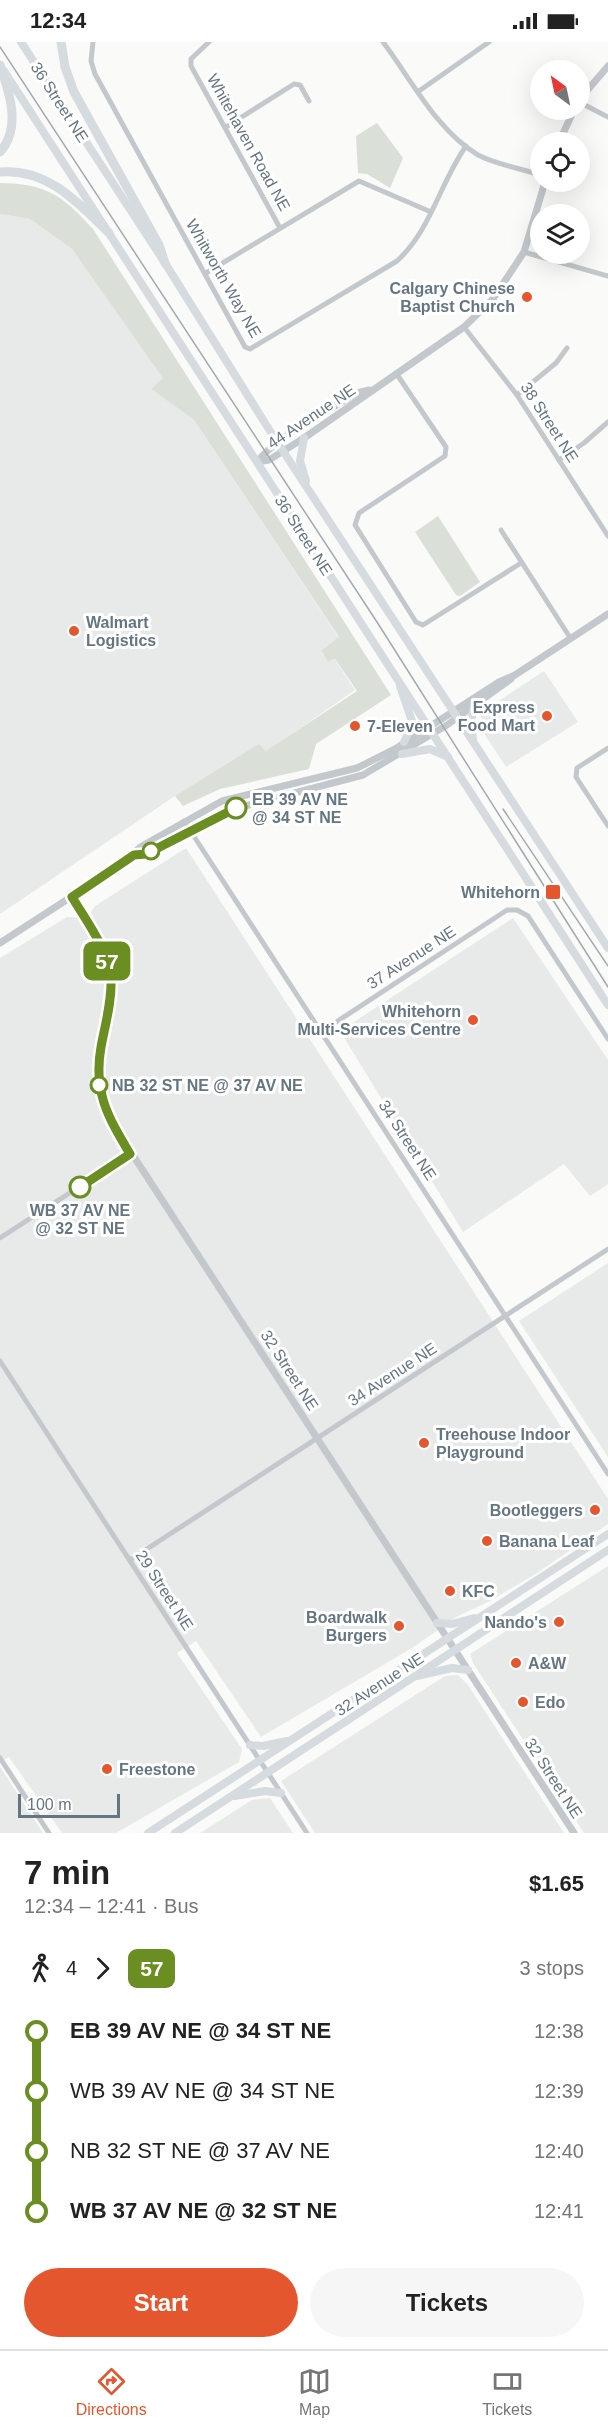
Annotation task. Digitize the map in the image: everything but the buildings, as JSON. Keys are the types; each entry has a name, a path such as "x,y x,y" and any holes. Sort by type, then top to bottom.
{"main road":[{"name":"36 Street NE","path":"21,42 165,263 283,451 608,948"},
{"path":"61,42 64,67 74,92 159,245 165,263"},
{"name":"36 Street NE","path":"1,66 608,1005"},
{"path":"0,152 12,128 13,111 1,66"},
{"path":"0,172 27,175 56,185 109,233"},
{"path":"304,438 300,461 308,488"},
{"path":"398,679 413,724 404,742"},
{"path":"474,706 471,720 474,744"},
{"path":"402,754 430,749 449,757"},
{"name":"32 Avenue NE","path":"148,1833 608,1534"},
{"name":"32 Avenue NE","path":"175,1833 608,1550"},
{"path":"437,1623 452,1624 484,1614"},
{"path":"407,1680 433,1671 452,1668 468,1670"},
{"path":"250,1745 263,1746 292,1740"},
{"path":"231,1797 265,1791 280,1793"}],"street":[{"name":"Whitworth Way NE","path":"93,42 91,62 95,74 245,347 250,349 397,261 416,242 456,160 466,146"},
{"name":"Whitehaven Road NE","path":"209,42 191,59 191,66 280,228"},
{"path":"383,42 442,123 466,146 480,156 530,172"},
{"path":"419,91 489,42"},
{"path":"590,88 608,66"},
{"path":"226,127 294,84 300,85 309,101"},
{"path":"590,107 608,117"},
{"path":"206,273 359,181 431,212"},
{"name":"44 Avenue NE","path":"257,462 269,460 304,438 464,327 493,299 524,252 541,192"},
{"path":"524,252 608,275"},
{"name":"38 Street NE","path":"464,327 517,395 608,536"},
{"path":"517,395 556,363 567,348"},
{"path":"396,373 446,447 445,456 358,513 356,525 416,622 423,625 521,563"},
{"name":"44 Avenue NE","path":"257,462 264,452 278,443 357,393 372,389"},
{"path":"559,460 584,444 608,422"},
{"path":"501,530 571,639"},
{"path":"134,855 146,854 230,810 363,775 402,754 452,711 515,675 608,614"},
{"path":"0,943 134,855 142,846 184,821 231,798 357,768 404,742 457,718 515,675"},
{"path":"608,748 577,768 576,777 608,826"},
{"name":"34 Street NE","path":"184,821 608,1473"},
{"name":"32 Street NE","path":"72,897 104,951 108,965 110,1000 98,1078 106,1110 130,1154 574,1833"},
{"name":"37 Avenue NE","path":"321,1032 507,910 518,910 528,916 608,1039"},
{"path":"0,1238 130,1154"},
{"name":"34 Avenue NE","path":"130,1560 608,1249"},
{"name":"29 Street NE","path":"0,1361 307,1833"},
{"path":"0,1758 50,1833"}],"shaded area":[{"path":"377,123 403,158 390,188 367,174 358,173 356,136"},
{"path":"0,183 42,189 62,200 93,229 391,695 316,744 309,769 220,789 183,806 175,796 259,744 266,751 357,691 335,659 328,662 321,651 339,637 194,420 151,389 163,378 72,249 30,219 0,214"},
{"path":"0,214 30,219 72,249 164,378 151,389 194,420 339,638 321,652 328,662 335,660 355,690 266,752 259,745 175,796 0,914"},
{"path":"438,516 480,582 460,596 456,595 415,532"},
{"path":"544,671 578,722 506,767 485,735 481,716 485,710"},
{"path":"186,848 608,1499 608,1524 537,1573 490,1601 458,1616 412,1648 261,1737 196,1641 177,1653 242,1749 239,1762 116,1833 62,1833 9,1757 0,1762 0,958 67,917 92,918 91,912 95,906"},
{"path":"513,918 608,1060 608,1184 590,1196 564,1164 463,1232 340,1031"},
{"path":"608,1263 608,1457 519,1321"},
{"path":"608,1566 608,1833 584,1833 473,1663 470,1654"},
{"path":"458,1675 468,1685 564,1833 315,1833 281,1781 445,1676"},
{"path":"0,1767 6,1776 43,1833 0,1833"},
{"path":"270,1798 293,1833 200,1833 252,1800"}],"tram line":[{"path":"0,47 377,622 608,987"},
{"path":"503,809 608,966"}],"bus line":[{"name":"57","path":"80,1187 130,1154 106,1110 98,1078 100,1050 110,1000 111,978 104,951 72,897 134,855 146,854 236,808"}],"place":[{"name":"Calgary Chinese Baptist Church","path":"527,297"},
{"name":"Walmart Logistics","path":"74,631"},
{"name":"Express Food Mart","path":"547,716"},
{"name":"7-Eleven","path":"355,726"},
{"name":"EB 39 AV NE @ 34 ST NE","path":"236,808"},
{"name":"Whitehorn","path":"553,892"},
{"name":"Whitehorn Multi-Services Centre","path":"473,1020"},
{"name":"NB 32 ST NE @ 37 AV NE","path":"99,1085"},
{"name":"WB 37 AV NE @ 32 ST NE","path":"80,1187"},
{"name":"Treehouse Indoor Playground","path":"424,1443"},
{"name":"Bootleggers","path":"595,1510"},
{"name":"Banana Leaf","path":"487,1541"},
{"name":"KFC","path":"450,1591"},
{"name":"Nando's","path":"559,1622"},
{"name":"Boardwalk Burgers","path":"399,1626"},
{"name":"A&W","path":"516,1663"},
{"name":"Edo","path":"523,1702"},
{"name":"Freestone","path":"107,1769"}]}
